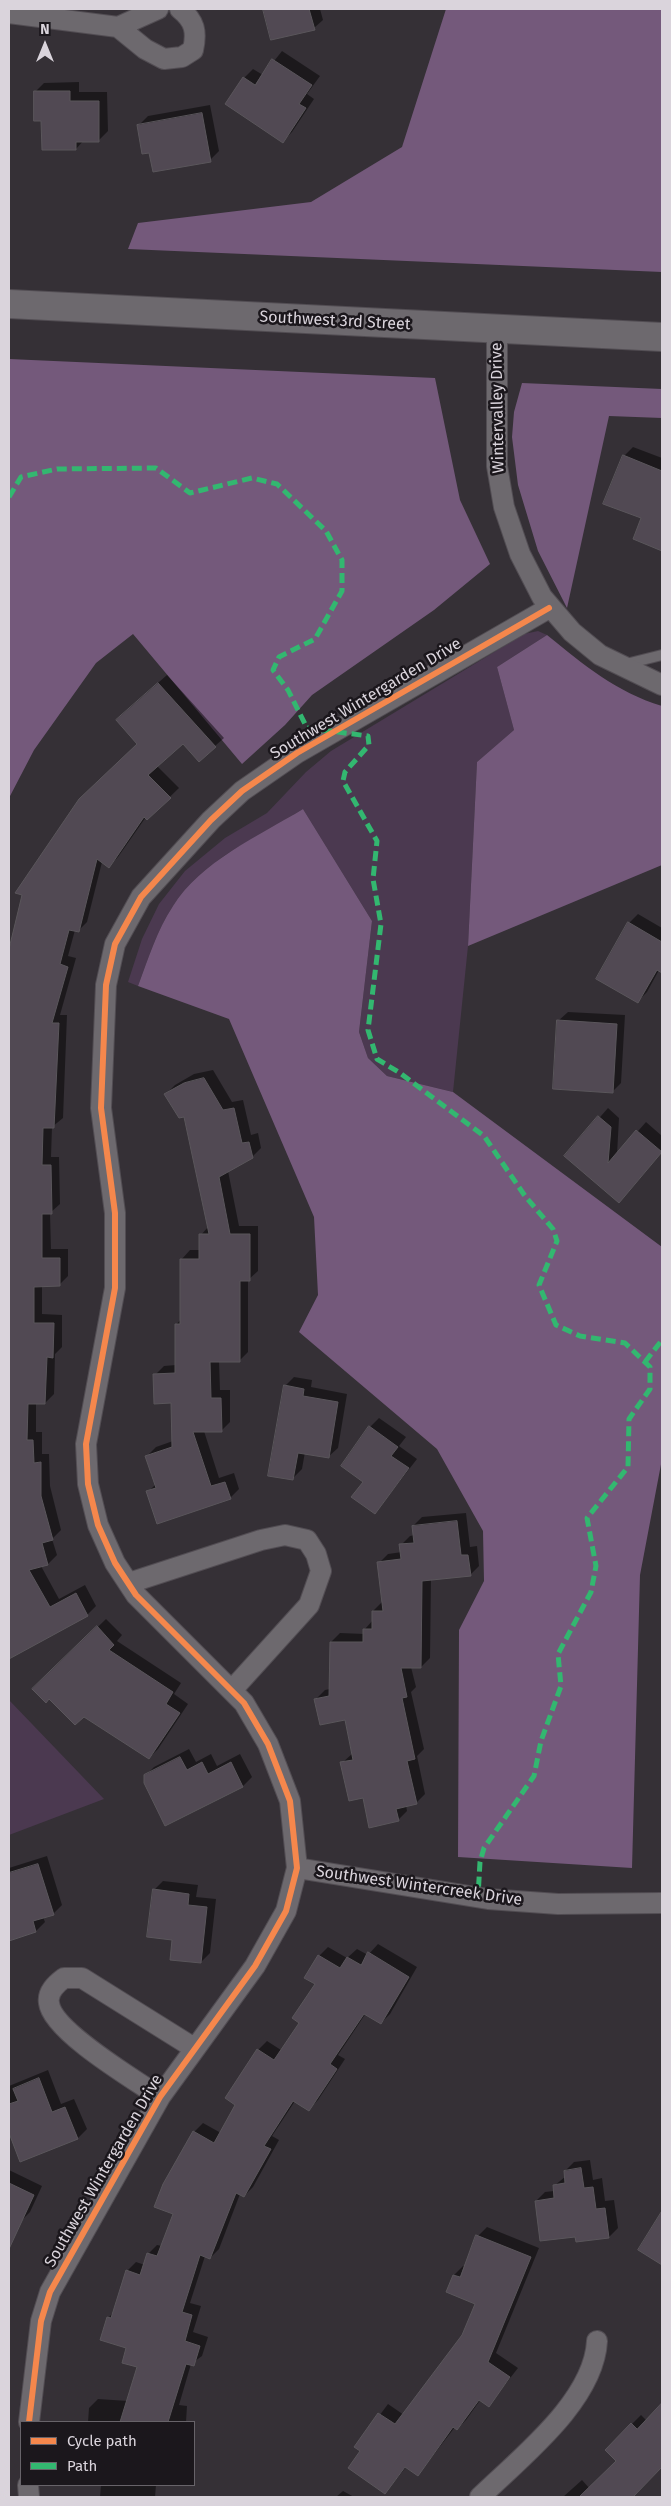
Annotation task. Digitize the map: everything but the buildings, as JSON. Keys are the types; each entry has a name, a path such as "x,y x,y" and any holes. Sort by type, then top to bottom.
{"main road":[{"name":"Southwest 3rd Street","path":"9,304 662,337"}],"street":[{"path":"9,13 118,27 158,9"},
{"path":"118,27 144,49 164,60 182,57 193,50 195,33 189,16 180,9"},
{"name":"Wintervalley Drive","path":"497,330 497,466 504,508 520,554 542,597 572,632 600,655 662,685"},
{"name":"Southwest Wintergarden Drive","path":"29,2421 42,2321 50,2292 160,2097 255,1966 286,1911 297,1868 290,1801 268,1744 244,1703 208,1664 170,1631 129,1583 115,1563 98,1525 88,1484 86,1444 115,1288 115,1214 101,1108 106,985 115,944 142,897 211,820 242,791 297,753 550,608"},
{"path":"129,1583 261,1540 285,1535 306,1540 316,1554 321,1571 309,1604 232,1690"},
{"name":"Southwest Wintercreek Drive","path":"297,1868 488,1899 558,1904 662,1903"},
{"path":"160,2097 65,2030 52,2016 48,2002 53,1987 64,1978 82,1978 194,2048"},
{"path":"480,2497 556,2424 569,2408 583,2386 597,2352 597,2341"}],"lane":[{"path":"621,665 662,655"}],"shaded area":[{"path":"446,9 662,9 662,272 128,249 138,223 311,202 402,147"},
{"path":"9,359 435,378 460,500 490,564 434,610 312,695 285,725 242,764 133,634 96,663 34,750 9,798"},
{"path":"522,383 662,389 662,418 609,416 567,608 538,551 518,485 512,437 514,412"},
{"path":"538,631 547,635 497,667 514,730 477,762 468,946 453,1092 387,1076 368,1058 359,1032 372,921 303,809 232,851 199,876 185,890 167,915 153,945 138,986 128,982 142,939 159,904 185,871 225,838 267,813 306,772 331,751 524,634"},
{"path":"547,635 615,685 662,706 662,865 468,946 477,762 514,730 497,667"},
{"path":"303,809 372,921 359,1032 368,1058 387,1076 453,1092 662,1247 662,1459 640,1575 632,1868 458,1857 459,1630 484,1581 483,1531 437,1449 299,1332 318,1295 314,1217 229,1019 138,986 162,925 185,890 199,876 232,851"},
{"path":"9,1700 104,1799 9,1835"}],"marked path":[{"path":"9,497 21,477 57,469 156,468 190,493 252,478 277,484 326,531 342,560 342,591 315,639 279,657 273,670 288,690 307,728 368,736 369,745 345,772 343,781 377,841 373,879 381,924 368,1030 377,1059 400,1073 484,1136 525,1196 553,1229 557,1241 539,1285 556,1325 580,1336 625,1343 650,1367 650,1389 629,1419 628,1467 587,1518 596,1566 591,1592 558,1654 561,1686 541,1741 534,1776 484,1848 480,1862 478,1897"},
{"path":"645,1362 662,1340"}],"cycle path":[{"path":"29,2421 41,2321 50,2292 160,2097 255,1966 286,1911 297,1868 290,1801 268,1744 244,1703 136,1595 115,1563 98,1525 88,1484 86,1444 115,1288 115,1213 101,1108 106,985 115,944 141,897 211,820 242,791 297,753 549,608"}]}
